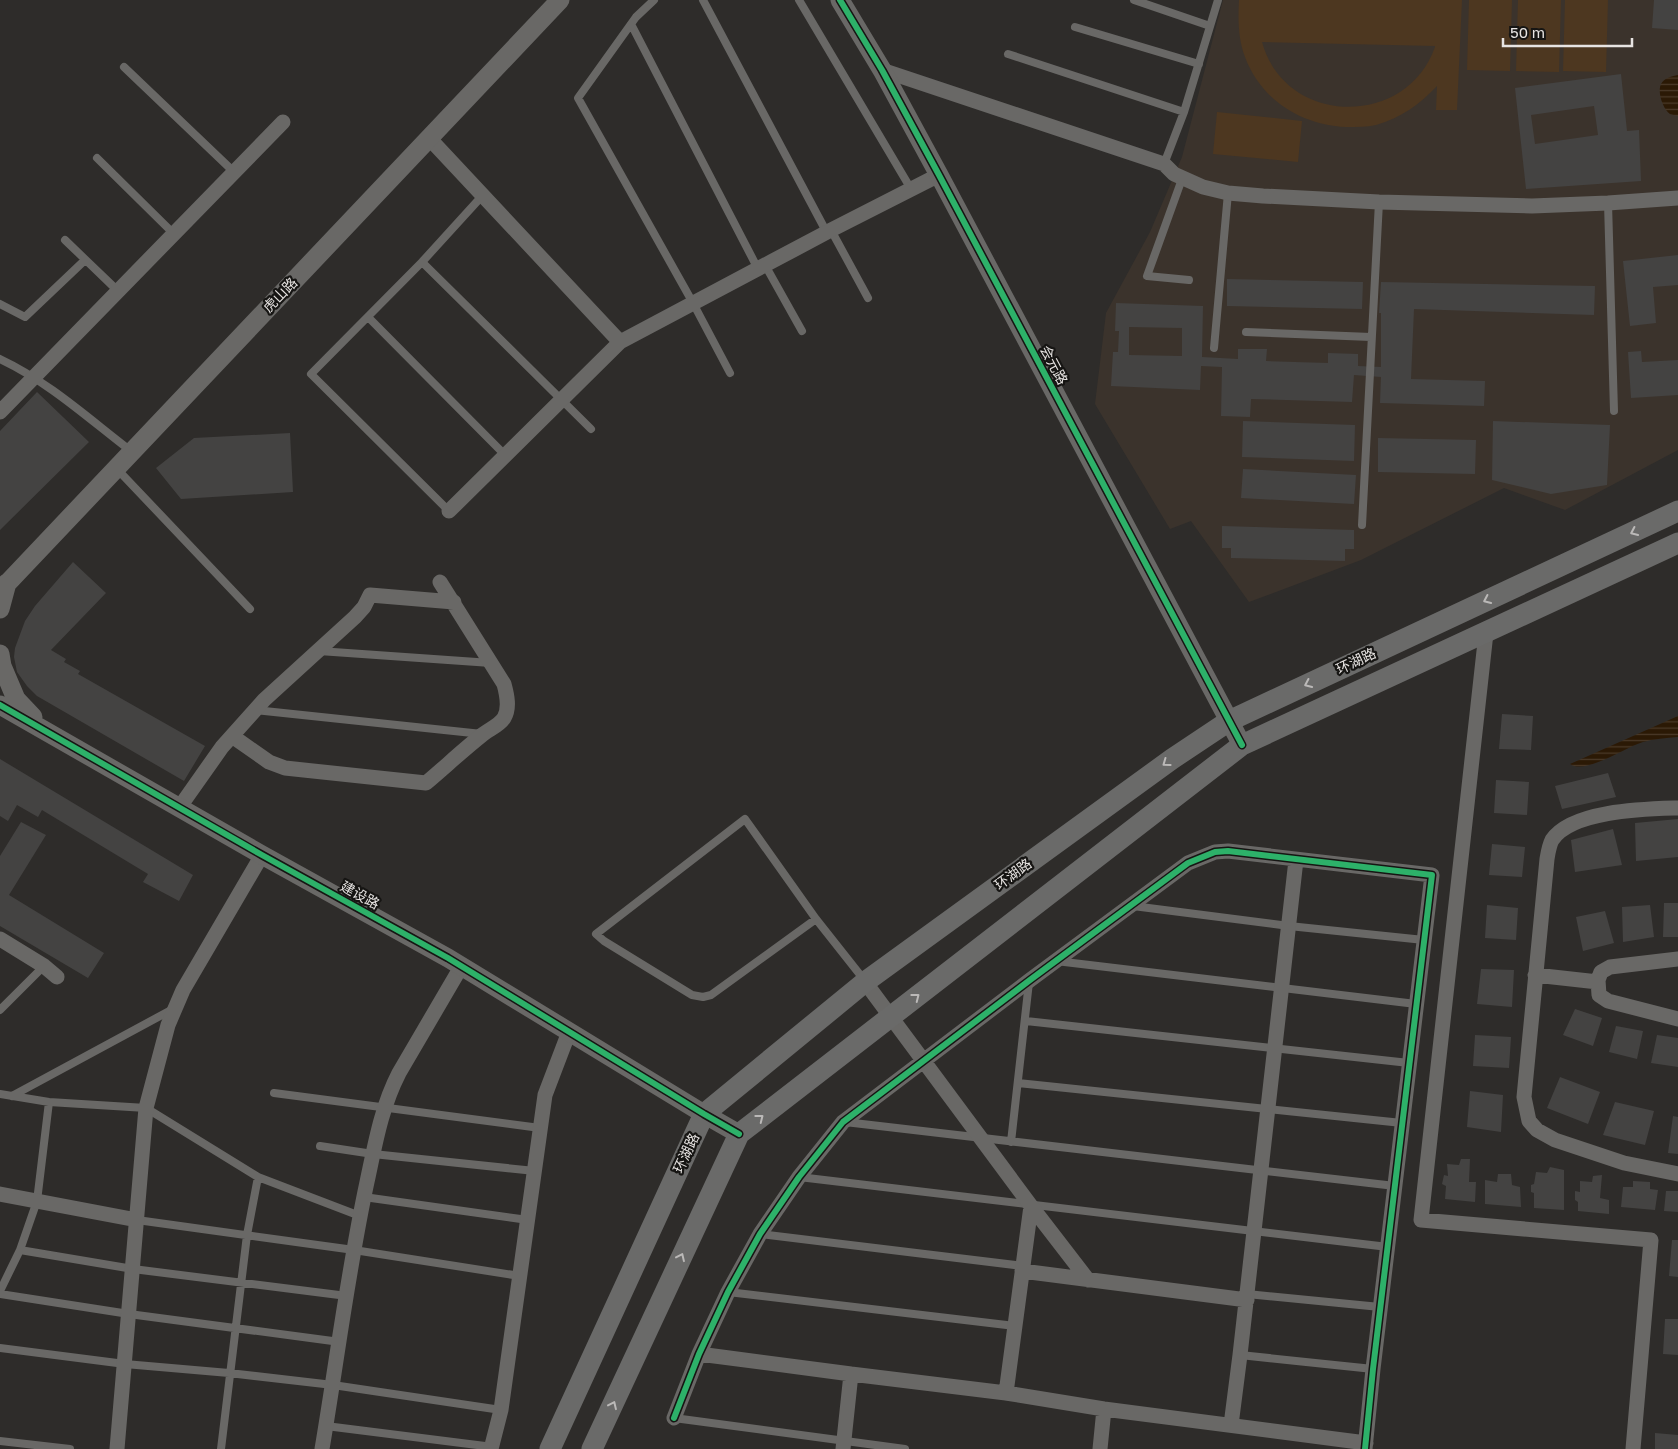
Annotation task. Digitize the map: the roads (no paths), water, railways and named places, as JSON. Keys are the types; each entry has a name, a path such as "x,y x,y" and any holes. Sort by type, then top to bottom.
{"main road":[{"name":"环湖路","path":"550,1449 704,1114 865,982 1156,770 1229,720 1678,511"},
{"name":"环湖路","path":"592,1449 739,1134 1242,745 1678,543"}],"street":[{"name":"虎山路","path":"2,587 560,0"},
{"name":"会元路","path":"840,0 882,70 1242,745"},
{"path":"882,70 1164,164 1174,174 1182,178 1203,187 1228,193 1379,202 1532,206 1678,198"},
{"path":"0,412 283,122"},
{"path":"429,138 620,342"},
{"path":"449,511 620,342 829,231 939,176"},
{"path":"232,736 269,762 285,768 426,784 503,720 507,706 504,684 440,582"},
{"path":"0,609 2,587"},
{"path":"179,808 232,736 255,710 364,608 370,595 454,602"},
{"path":"1486,633 1421,1220 1651,1240 1633,1449"},
{"path":"0,654 2,666 16,699 46,731"},
{"name":"建设路","path":"0,705 439,954 739,1134"},
{"path":"0,716 46,731"},
{"path":"1678,808 1619,811 1599,816 1572,825 1552,840 1546,859 1524,1097 1529,1121 1538,1130 1555,1140 1624,1163 1678,1174"},
{"path":"674,1418 699,1354 728,1292 760,1234 799,1177 843,1122 1054,961 1188,863 1214,852 1228,850 1296,860 1432,875 1380,1307 1366,1446 1231,1425 1104,1409 1006,1393 699,1354"},
{"path":"117,1449 146,1108 168,1025 183,990 262,855"},
{"path":"1231,1425 1296,860"},
{"path":"0,939 44,966 57,977"},
{"path":"1678,959 1610,967 1601,972 1598,982 1600,995 1608,1001 1678,1020"},
{"path":"322,1449 360,1216 384,1108 399,1073 461,968"},
{"path":"1536,975 1598,982"},
{"path":"865,982 1088,1280"},
{"path":"492,1448 501,1410 545,1095 569,1032"},
{"path":"0,1194 137,1220"},
{"path":"1006,1393 1031,1206"},
{"path":"1022,1269 1088,1280 1247,1297"},
{"path":"843,1445 851,1374"},
{"path":"1100,1449 1104,1409"}],"lane":[{"path":"654,0 636,17 578,98 730,373"},
{"path":"703,0 829,231 868,298"},
{"path":"799,0 911,189"},
{"path":"1134,0 1210,26"},
{"path":"1164,164 1184,112 1218,0"},
{"path":"631,24 762,267 802,331"},
{"path":"1075,27 1199,64"},
{"path":"1008,54 1184,112"},
{"path":"124,67 234,172"},
{"path":"97,158 174,234"},
{"path":"1182,178 1147,276 1189,280"},
{"path":"1214,348 1228,193"},
{"path":"449,511 312,374 422,262 483,195"},
{"path":"1362,526 1379,202"},
{"path":"1608,203 1614,411"},
{"path":"65,240 118,291"},
{"path":"0,304 25,316 85,260"},
{"path":"422,262 591,429"},
{"path":"368,316 505,456"},
{"path":"1246,332 1371,337"},
{"path":"0,359 56,392 131,451"},
{"path":"115,468 250,610"},
{"path":"316,651 491,663"},
{"path":"255,710 484,734"},
{"path":"816,919 711,994 703,997 692,995 604,941 596,934 745,819 816,919 865,982"},
{"path":"1130,906 1289,926 1424,940"},
{"path":"1054,961 1416,1004"},
{"path":"0,1010 44,966"},
{"path":"1011,1142 1030,980"},
{"path":"12,1096 175,1008"},
{"path":"1026,1021 1410,1063"},
{"path":"1018,1083 1402,1123"},
{"path":"274,1093 540,1128"},
{"path":"0,1094 50,1102 146,1108 258,1177 360,1216"},
{"path":"50,1102 37,1200 20,1250 1,1288 129,1314 340,1342"},
{"path":"843,1122 1395,1186"},
{"path":"320,1146 373,1154 535,1171"},
{"path":"221,1449 240,1283 258,1177"},
{"path":"799,1177 1388,1247"},
{"path":"364,1197 528,1220"},
{"path":"137,1220 354,1250 520,1276"},
{"path":"760,1234 1022,1269"},
{"path":"20,1250 133,1269 347,1296"},
{"path":"728,1292 1015,1326"},
{"path":"1247,1297 1380,1307"},
{"path":"0,1348 125,1364 333,1385 501,1410"},
{"path":"1240,1355 1373,1369"},
{"path":"674,1418 843,1445 905,1449"},
{"path":"326,1426 492,1448"},
{"path":"0,1441 70,1449"}]}
